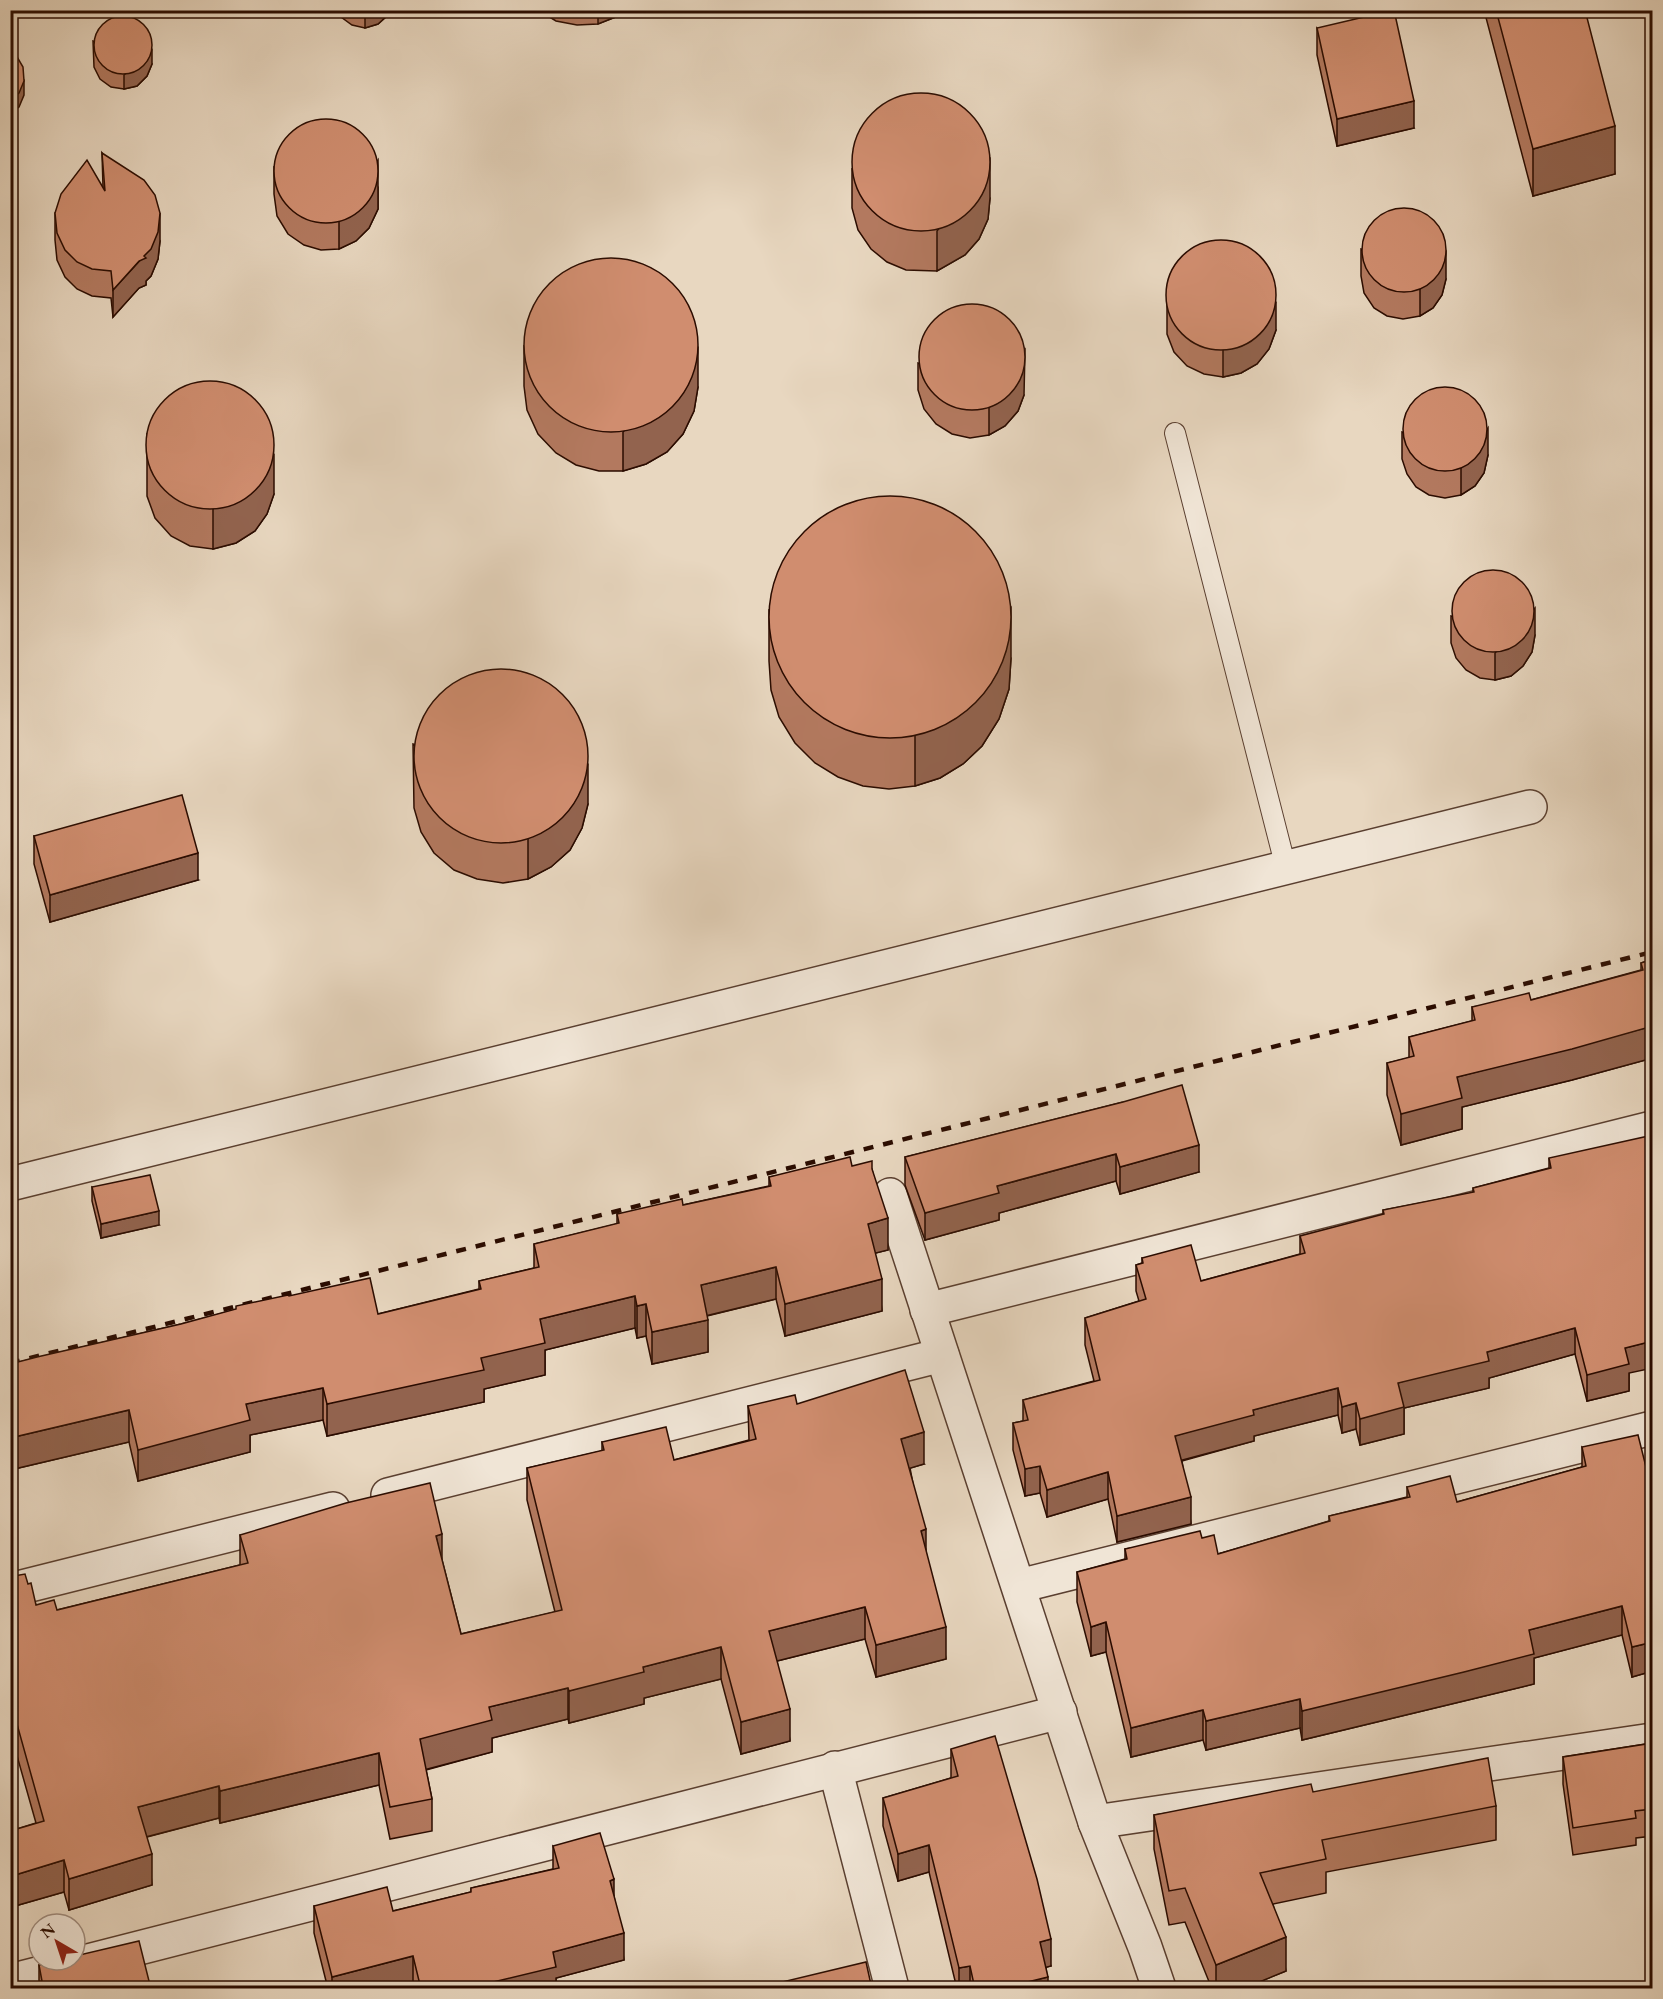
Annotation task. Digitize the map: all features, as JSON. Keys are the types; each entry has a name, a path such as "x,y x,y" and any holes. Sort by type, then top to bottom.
{"street":[{"path":"10,1184 1530,807"},
{"path":"927,1310 1653,1128"},
{"path":"890,1195 1095,1822 1145,1947 1159,1989"},
{"path":"10,1590 942,1355"},
{"path":"1019,1586 1653,1428"},
{"path":"10,1981 1060,1712"},
{"path":"1095,1822 1653,1740"},
{"path":"835,1768 892,1989"}],"lane":[{"path":"1175,433 1286,868"}],"building":[{"path":"351,10 377,10 365,14"},
{"path":"1394,10 1414,101 1337,119 1317,28"},
{"path":"1496,10 1585,10 1615,126 1533,149"},
{"path":"117,16 129,16 144,24 152,39 152,51 144,66 129,74 117,74 102,66 94,51 94,39 102,24"},
{"path":"10,52 16,55 23,67 24,81 19,93 10,100"},
{"path":"921,93 947,99 970,113 984,136 990,162 984,188 970,211 947,225 921,231 895,225 872,211 858,188 852,162 858,136 872,113 895,99"},
{"path":"326,119 346,123 363,134 374,151 378,171 374,191 363,208 346,219 326,223 306,219 289,208 278,191 274,171 278,151 289,134 306,123"},
{"path":"102,153 144,180 155,195 160,213 158,232 151,249 144,256 146,258 139,261 113,290 111,271 92,269 77,262 65,250 57,233 55,213 61,194 87,160 105,191"},
{"path":"1404,208 1420,211 1434,220 1443,234 1446,250 1443,266 1434,280 1420,289 1404,292 1388,289 1374,280 1365,266 1362,250 1365,234 1374,220 1388,211"},
{"path":"1221,240 1242,245 1260,256 1271,274 1276,295 1271,316 1260,334 1242,345 1221,350 1200,345 1182,334 1171,316 1166,295 1171,274 1182,256 1200,245"},
{"path":"611,258 644,265 673,283 691,312 698,345 691,378 673,407 644,425 611,432 578,425 549,407 531,378 524,345 531,312 549,283 578,265"},
{"path":"972,304 992,308 1009,320 1021,337 1025,357 1021,377 1009,394 992,406 972,410 952,406 935,394 923,377 919,357 923,337 935,320 952,308"},
{"path":"210,381 234,386 255,400 269,421 274,445 269,469 255,490 234,504 210,509 186,504 165,490 151,469 146,445 151,421 165,400 186,386"},
{"path":"1445,387 1461,390 1475,399 1484,413 1487,429 1484,445 1475,459 1461,468 1445,471 1429,468 1415,459 1406,445 1403,429 1406,413 1415,399 1429,390"},
{"path":"890,496 914,499 936,506 957,517 975,532 990,550 1001,571 1008,593 1011,617 1008,641 1001,663 990,684 975,702 957,717 936,728 914,735 890,738 866,735 844,728 823,717 805,702 790,684 779,663 772,641 769,617 772,593 779,571 790,550 805,532 823,517 844,506 866,499"},
{"path":"1485,570 1501,570 1516,577 1527,588 1534,603 1531,627 1522,640 1501,652 1485,652 1470,645 1459,634 1452,619 1452,603 1459,588 1470,577"},
{"path":"501,669 518,670 534,675 550,683 563,694 574,707 582,723 587,739 587,773 582,789 574,805 563,818 550,829 534,837 518,842 501,843 484,842 468,837 452,829 439,818 428,805 420,789 415,773 414,756 415,739 420,723 428,707 439,694 452,683 468,675 484,670"},
{"path":"182,795 198,853 50,895 34,836"},
{"path":"1653,959 1653,1026 1572,1049 1457,1077 1462,1098 1401,1114 1387,1063 1414,1056 1409,1037 1475,1020 1472,1007 1529,993 1531,1000 1643,970 1641,963"},
{"path":"1182,1085 1199,1145 1120,1167 1116,1154 997,1186 999,1193 925,1213 905,1157"},
{"path":"1653,1135 1653,1341 1625,1348 1629,1364 1587,1375 1575,1328 1487,1352 1489,1361 1398,1383 1404,1407 1360,1419 1356,1403 1342,1407 1338,1388 1253,1410 1254,1415 1175,1436 1191,1497 1117,1516 1108,1472 1047,1490 1040,1466 1025,1469 1013,1423 1028,1420 1023,1400 1100,1380 1085,1318 1146,1299 1136,1265 1143,1263 1142,1258 1191,1245 1201,1281 1305,1253 1300,1236 1384,1214 1383,1210 1474,1192 1473,1188 1551,1168 1549,1158"},
{"path":"850,1157 852,1166 872,1161 872,1169 888,1218 868,1224 882,1279 785,1304 776,1267 701,1285 708,1320 652,1332 646,1304 637,1306 635,1296 540,1319 545,1343 481,1358 484,1370 327,1404 323,1388 246,1404 250,1420 138,1450 129,1410 10,1438 10,1364 181,1324 236,1309 236,1306 370,1278 378,1314 481,1289 479,1281 539,1267 534,1244 619,1223 617,1214 682,1199 683,1205 771,1186 769,1177"},
{"path":"150,1175 159,1211 101,1224 92,1187"},
{"path":"905,1370 924,1432 901,1439 926,1529 921,1531 946,1627 876,1645 865,1607 769,1631 790,1709 741,1722 721,1647 643,1667 644,1672 569,1691 568,1688 489,1707 492,1720 420,1739 432,1799 390,1807 379,1753 220,1791 219,1786 138,1807 152,1854 69,1879 64,1860 15,1875 10,1859 10,1831 44,1821 10,1699 10,1576 25,1574 28,1584 31,1583 36,1605 54,1600 57,1610 248,1563 240,1535 346,1503 430,1483 442,1534 436,1536 461,1634 562,1610 527,1468 604,1450 602,1442 666,1427 674,1460 756,1439 748,1406 795,1395 797,1404"},
{"path":"1638,1435 1653,1495 1653,1642 1632,1647 1622,1606 1529,1630 1534,1654 1464,1672 1302,1711 1300,1699 1206,1721 1203,1710 1131,1728 1106,1622 1091,1627 1077,1572 1127,1559 1125,1549 1200,1531 1202,1538 1214,1535 1218,1554 1330,1521 1329,1516 1410,1497 1407,1487 1450,1476 1457,1502 1586,1466 1582,1447"},
{"path":"10,1511 17,1537 10,1539"},
{"path":"995,1736 1037,1879 1051,1939 1040,1942 1048,1977 999,1989 975,1989 970,1966 959,1968 929,1845 898,1854 883,1798 958,1776 951,1749"},
{"path":"1653,1743 1653,1809 1635,1811 1636,1818 1573,1828 1563,1757"},
{"path":"1488,1758 1496,1806 1322,1840 1326,1859 1260,1873 1286,1937 1216,1965 1185,1888 1169,1891 1154,1815 1311,1784 1313,1792"},
{"path":"600,1833 614,1879 610,1881 624,1933 553,1952 556,1967 476,1986 477,1989 421,1989 413,1956 332,1977 314,1906 387,1887 393,1911 471,1892 471,1888 559,1868 553,1846"},
{"path":"139,1941 151,1989 11,1989 42,1981 40,1972 87,1972 87,1953"},
{"path":"866,1962 872,1989 779,1989 778,1983"}],"railway":[{"path":"10,1363 1652,952"}]}
